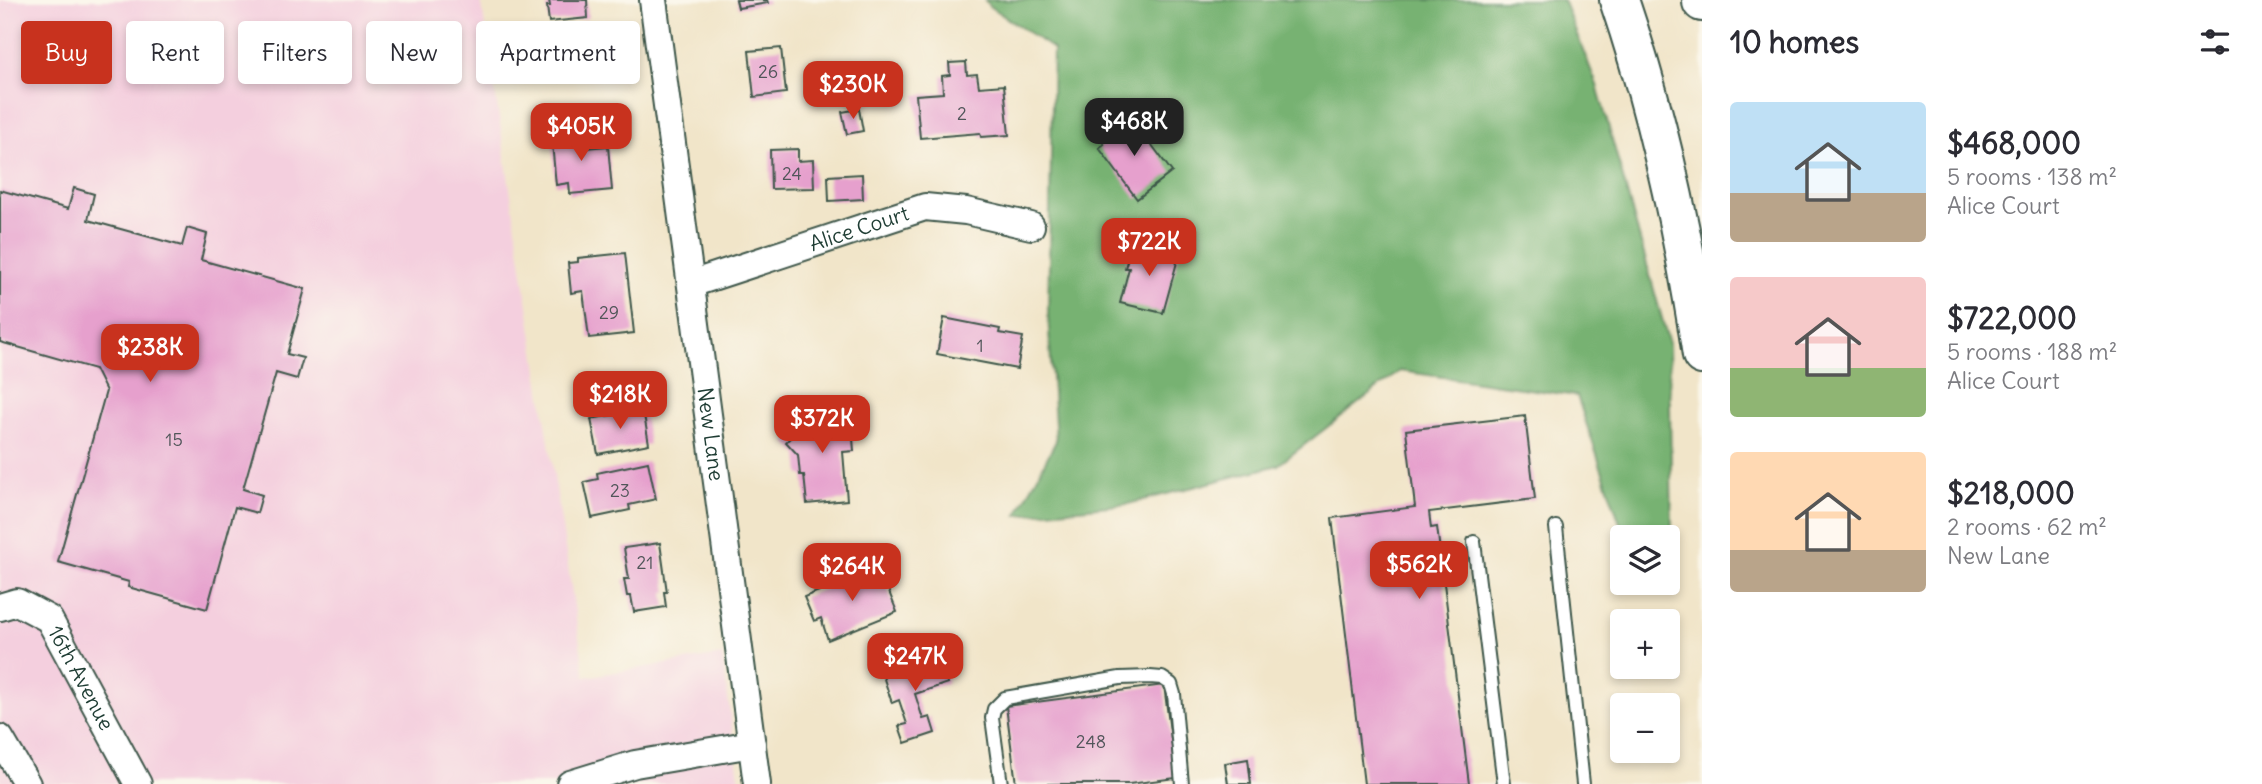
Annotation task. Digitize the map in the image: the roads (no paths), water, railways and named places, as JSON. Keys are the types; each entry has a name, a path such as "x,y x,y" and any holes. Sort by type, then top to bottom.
{"highway":[{"path":"1619,0 1650,105 1673,198 1692,286 1702,355"}],"street":[{"name":"New Lane","path":"653,0 758,784"},
{"name":"Alice Court","path":"691,284 925,207 966,211 1031,226"},
{"name":"16th Avenue","path":"0,607 17,602 49,619 138,784"},
{"path":"0,738 27,784"},
{"path":"570,784 635,764 752,744"}],"lane":[{"path":"1556,527 1583,784"},
{"path":"1474,542 1504,784"},
{"path":"1001,784 992,718 995,709 1005,698 1121,678 1162,678 1171,684 1182,784"}]}
